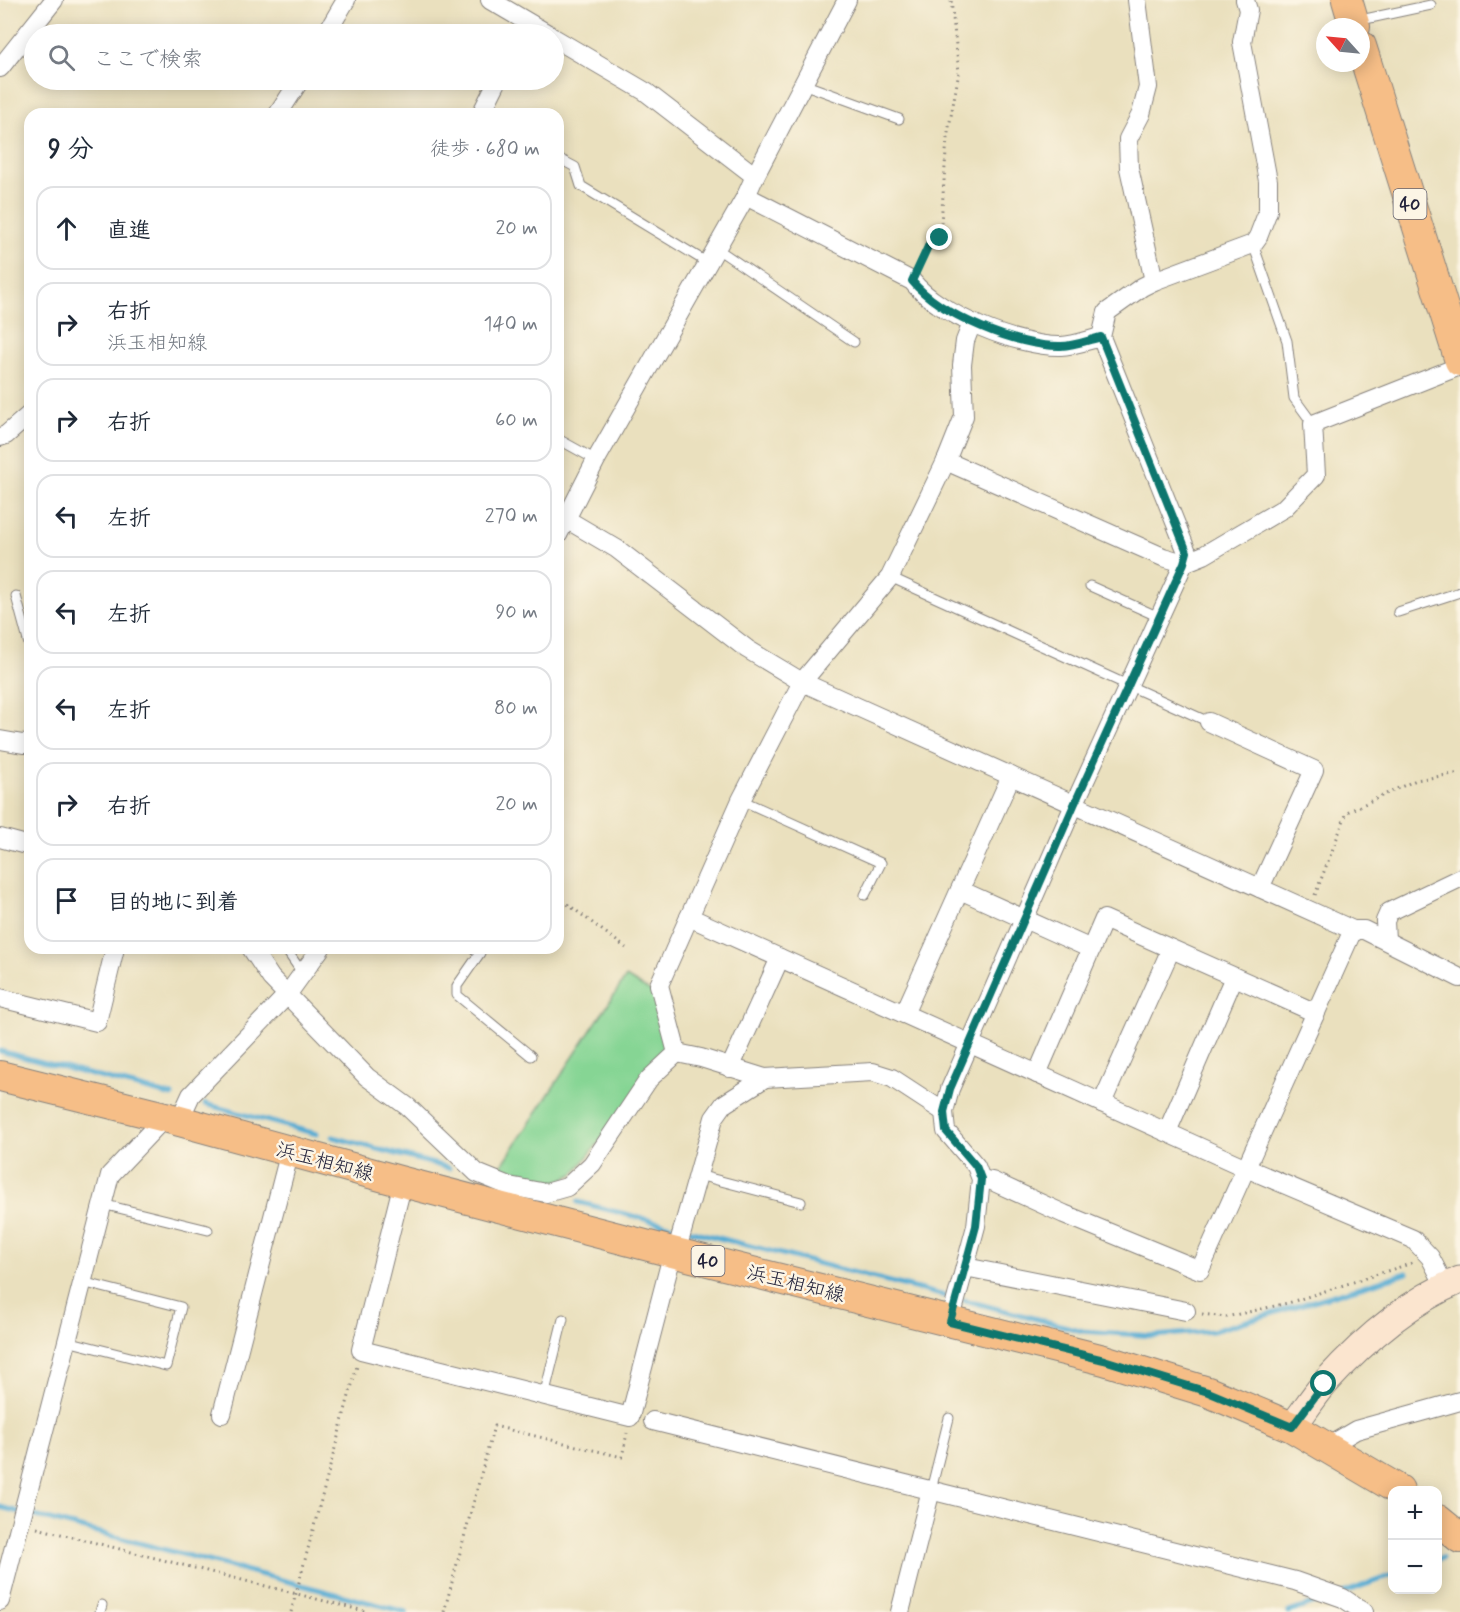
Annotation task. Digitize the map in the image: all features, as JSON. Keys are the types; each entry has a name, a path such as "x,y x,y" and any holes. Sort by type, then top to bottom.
{"main road":[{"name":"40","path":"1369,72 1458,350"},
{"name":"浜玉相知線","path":"0,1076 172,1119 676,1253 1104,1360 1208,1392 1292,1427 1391,1486"},
{"path":"1442,1524 1460,1538"}],"street":[{"path":"35,24 54,0"},
{"path":"332,24 346,0"},
{"path":"490,0 521,24"},
{"path":"564,523 596,460 746,196 847,0"},
{"path":"1137,0 1148,87 1141,114 1128,140 1128,168 1154,281"},
{"path":"950,1322 976,1226 981,1179 976,1166 946,1131 944,1112 950,1089 1187,552 1101,337 1107,312 1154,281 1253,244 1268,211 1268,181 1242,42 1248,10 1245,0"},
{"path":"0,68 24,38"},
{"path":"564,44 646,92 755,176"},
{"path":"282,108 294,90"},
{"path":"484,108 493,90"},
{"path":"746,196 912,281 922,293 972,323 1026,342 1062,346 1101,337"},
{"path":"676,1053 659,986 741,800 802,682 890,577 946,461 964,416 962,365 965,341 972,323"},
{"path":"946,461 1152,552 1184,563 1204,555 1284,508 1316,475 1313,424 1458,350"},
{"path":"0,437 24,421"},
{"path":"564,528 617,549 747,649 802,682 1353,930 1364,930 1460,978"},
{"path":"1209,722 1314,770 1260,888"},
{"path":"0,740 24,742"},
{"path":"904,1014 1011,776"},
{"path":"0,838 24,844"},
{"path":"1386,940 1385,921 1389,912 1460,878"},
{"path":"960,891 1091,949"},
{"path":"689,917 1246,1168 1413,1239 1452,1283 1403,1313 1363,1346 1324,1384 1292,1427"},
{"path":"1036,1074 1104,919 1316,1013"},
{"path":"981,1179 992,1181 1064,1214 1200,1270 1353,930"},
{"path":"1102,1103 1171,949"},
{"path":"0,998 97,1022 114,954"},
{"path":"255,954 271,978 367,1077 408,1107 477,1173 509,1186 546,1193 567,1187 592,1164 648,1079 676,1053"},
{"path":"0,1601 110,1175 172,1119 191,1095 287,995 317,954"},
{"path":"730,1068 780,958"},
{"path":"1167,1132 1234,977"},
{"path":"676,1053 765,1078 873,1072 892,1078 944,1112"},
{"path":"403,1182 361,1350 630,1417 669,1266 676,1253 714,1118 724,1104 765,1078"},
{"path":"222,1414 290,1151"},
{"path":"965,1267 1185,1311"},
{"path":"1327,1447 1356,1430 1460,1401"},
{"path":"653,1420 1295,1581 1349,1604"},
{"path":"900,1612 931,1490"}],"lane":[{"path":"1370,20 1431,5"},
{"path":"803,84 899,119"},
{"path":"564,161 575,167 581,186 712,256 855,342"},
{"path":"1253,244 1287,341 1293,398 1313,424"},
{"path":"564,442 596,460"},
{"path":"890,577 1209,722"},
{"path":"1090,586 1159,617"},
{"path":"1398,612 1460,592"},
{"path":"16,596 24,626"},
{"path":"741,800 880,863 865,896"},
{"path":"289,954 303,974"},
{"path":"479,954 457,986 457,995 531,1056"},
{"path":"698,1175 801,1202"},
{"path":"102,1204 208,1230"},
{"path":"67,1341 165,1366 181,1307 82,1282"},
{"path":"544,1396 563,1319"},
{"path":"931,1490 949,1418"}],"path":[{"path":"912,281 932,238 940,238 947,138 959,72 951,0"},
{"path":"1311,911 1318,883 1347,812 1416,780 1460,773"},
{"path":"564,902 626,948"},
{"path":"1185,1311 1226,1317 1236,1315 1288,1303 1430,1257"},
{"path":"291,1612 361,1350"},
{"path":"444,1612 494,1426 622,1457 630,1417"},
{"path":"22,1516 368,1612"}],"green space":[{"path":"626,977 656,995 671,1051 574,1174 553,1182 535,1184 496,1174"}],"waterway":[{"path":"0,1051 172,1096"},
{"path":"205,1104 317,1134"},
{"path":"333,1137 449,1168"},
{"path":"578,1202 676,1227"},
{"path":"688,1230 949,1297"},
{"path":"964,1300 1083,1331 1154,1336 1213,1331 1407,1273"},
{"path":"0,1507 406,1612"},
{"path":"1343,1593 1388,1576"},
{"path":"1289,1612 1329,1598"}],"route":[{"path":"940,238 932,238 912,281 922,293 966,321 1026,342 1062,346 1101,337 1187,552 950,1089 944,1112 946,1131 976,1166 981,1179 976,1226 950,1322 1104,1360 1208,1392 1292,1427 1324,1384"}]}
